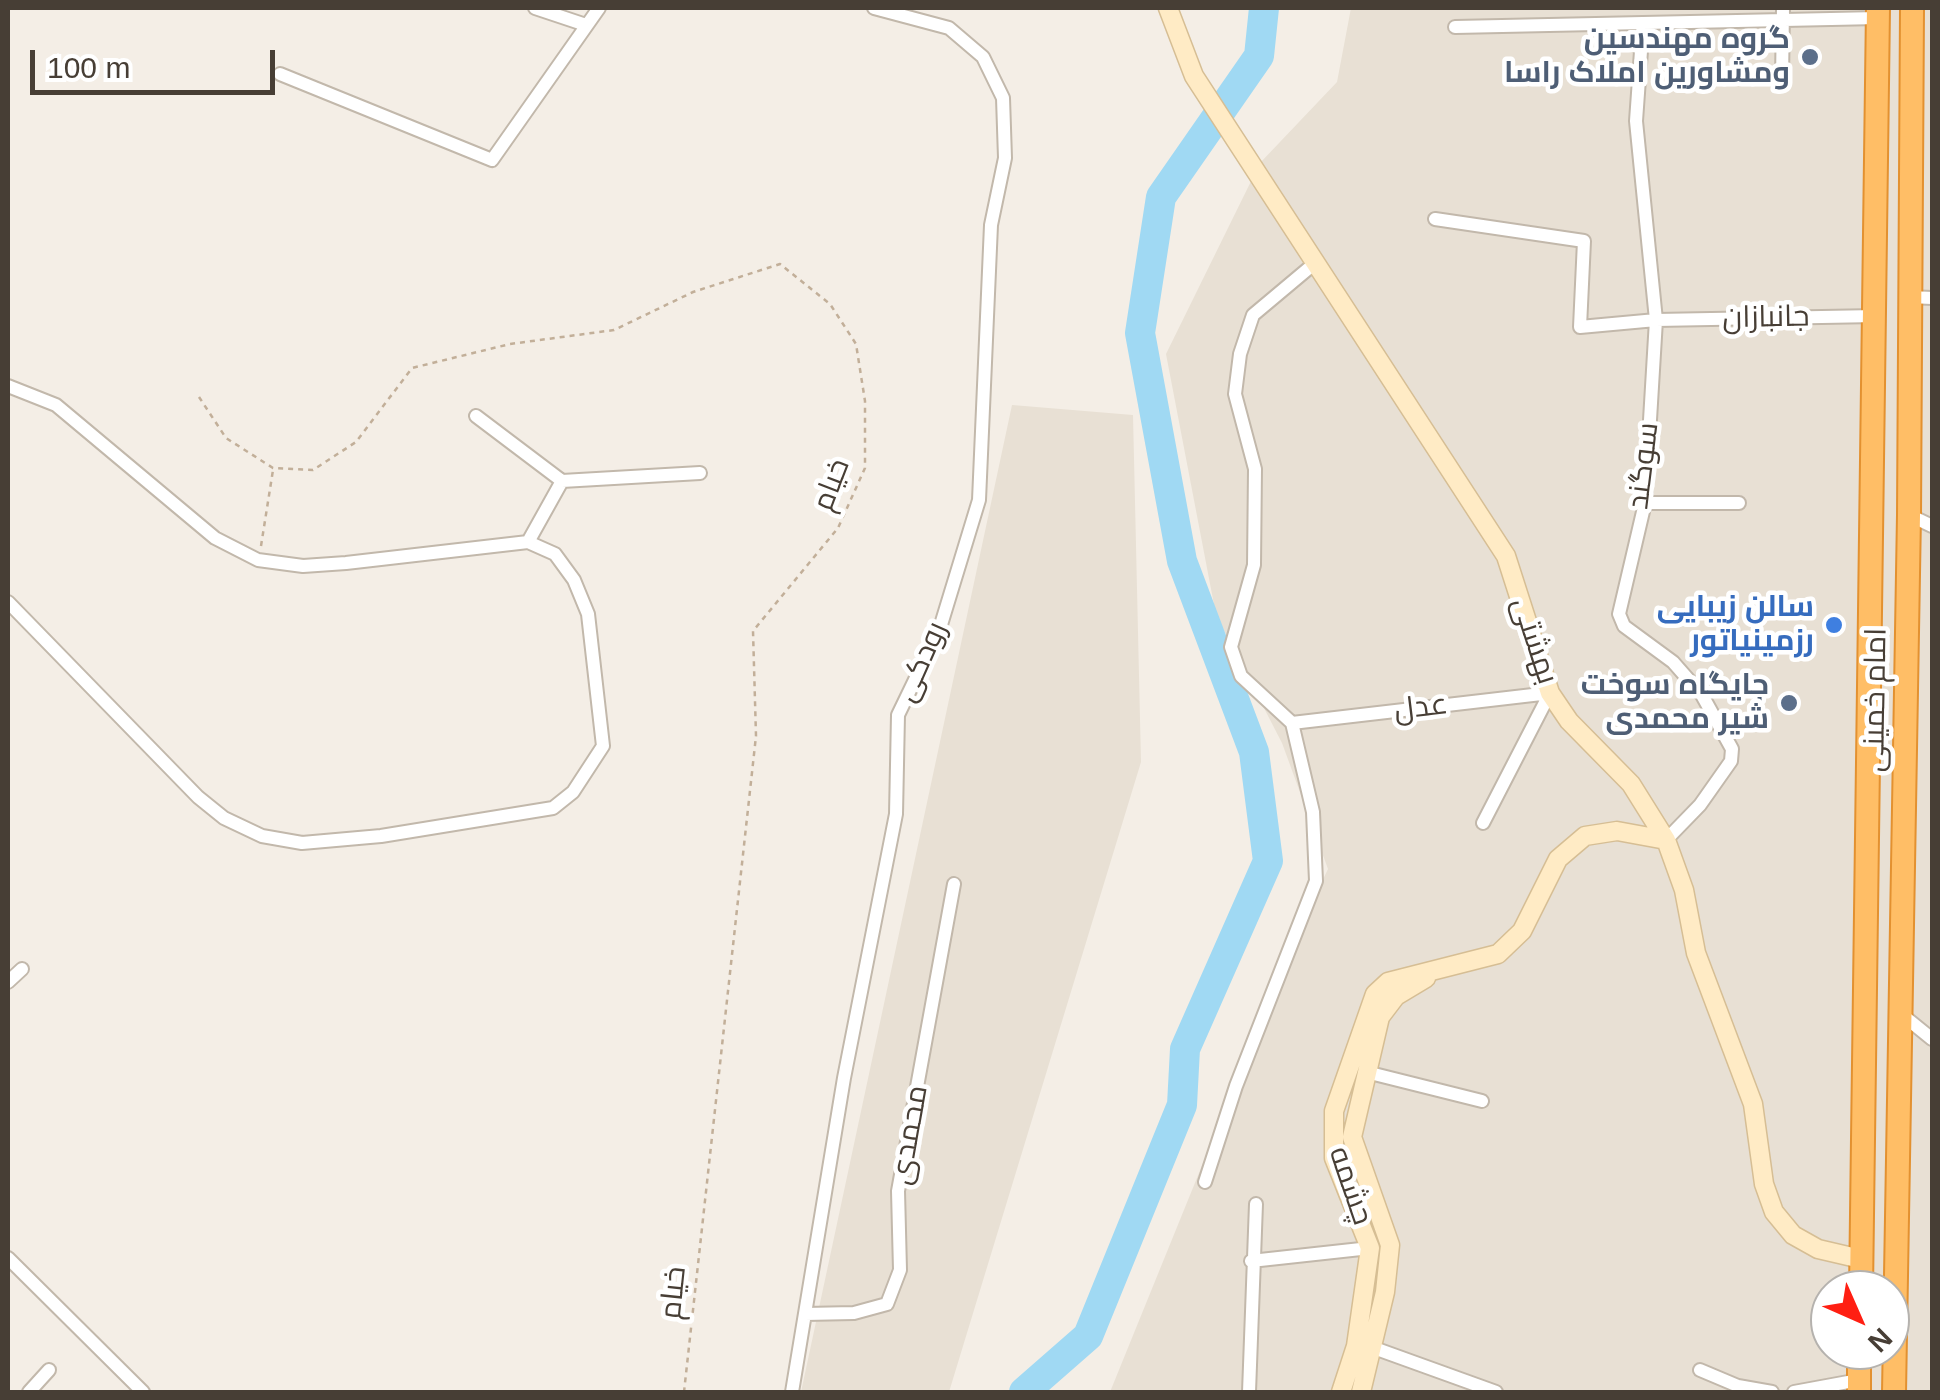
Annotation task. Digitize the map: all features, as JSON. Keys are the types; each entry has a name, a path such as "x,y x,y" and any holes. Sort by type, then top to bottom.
{"highway":[{"name":"امام خمینی","path":"1894,1392 1909,516 1921,298 1912,8"},
{"name":"امام خمینی","path":"1862,1270 1878,13"},
{"path":"1868,961 1902,960"}],"street":[{"path":"535,8 586,25"},
{"path":"280,74 492,160 598,8"},
{"name":"رودکی","path":"792,1392 844,1078 896,814 898,715 940,628 979,500 991,225 1005,158 1002,98 983,57 949,28 874,8"},
{"name":"بهشتی","path":"1168,8 1194,76 1506,556 1550,693 1569,721 1631,784 1666,840 1684,890 1696,953 1753,1104 1764,1184 1774,1212 1793,1234 1818,1249 1862,1259"},
{"path":"1454,26 1643,22 1714,14 1878,13"},
{"path":"1782,81 1783,14"},
{"name":"سوگند","path":"1643,22 1636,121 1656,320 1645,502 1619,614 1624,626 1673,662 1702,695 1732,749 1731,761 1700,805 1666,840"},
{"name":"جانبازان","path":"1435,219 1584,240 1580,327 1656,320 1877,316"},
{"path":"1206,1182 1236,1086 1316,881 1313,812 1292,723 1241,676 1231,647 1252,580 1255,469 1234,382 1253,315 1315,264"},
{"path":"8,386 56,405 214,538 258,560 303,566 528,542 555,554 574,580 588,614 603,746 573,792 553,808 381,836 302,843 262,836 224,818 198,797 8,602"},
{"path":"476,416 562,481 700,473"},
{"path":"528,542 562,481"},
{"path":"1645,502 1739,503"},
{"path":"1909,516 1932,526"},
{"path":"1482,822 1550,693"},
{"name":"عدل","path":"1292,723 1550,693"},
{"name":"چشمه","path":"1342,1392 1356,1346 1370,1248 1334,1158 1334,1111 1375,994 1388,982 1498,954 1522,931 1558,859 1585,836 1617,831 1666,840"},
{"name":"محمدی","path":"805,1314 854,1313 887,1304 900,1270 898,1191 954,884"},
{"path":"8,982 22,969"},
{"name":"چشمه","path":"1362,1392 1374,1348 1390,1245 1352,1136 1366,1072 1388,1004 1440,970"},
{"path":"1900,1013 1932,1039"},
{"path":"1366,1072 1482,1100"},
{"path":"1249,1392 1256,1204"},
{"path":"1251,1261 1370,1248"},
{"path":"8,1258 143,1392"},
{"path":"1374,1348 1496,1392"},
{"path":"28,1392 49,1370"},
{"path":"1700,1370 1738,1386 1772,1392"},
{"path":"1794,1392 1859,1386"}],"path":[{"name":"خیام","path":"273,468 313,470 356,442 412,368 510,344 614,330 693,292 780,264 830,304 856,344 865,401 866,468 838,528 752,631 756,736 684,1392"},
{"path":"199,397 226,438 273,468 258,560"}],"shaded area":[{"path":"1351,8 1932,8 1932,1392 1110,1392 1292,944 1328,869 1282,743 1216,615 1166,354 1260,163 1337,82"},
{"path":"1012,405 1133,415 1141,762 949,1392 801,1392"}],"waterway":[{"path":"1024,1392 1088,1336 1182,1105 1185,1049 1268,861 1254,752 1182,561 1140,333 1161,197 1259,56 1264,8"}],"place":[{"name":"گروه مهندسین ومشاورین املاک راسا","path":"1810,57"},
{"name":"سالن زیبایی رزمینیاتور","path":"1834,625"},
{"name":"جایگاه سوخت شیر محمدی","path":"1789,703"}]}
